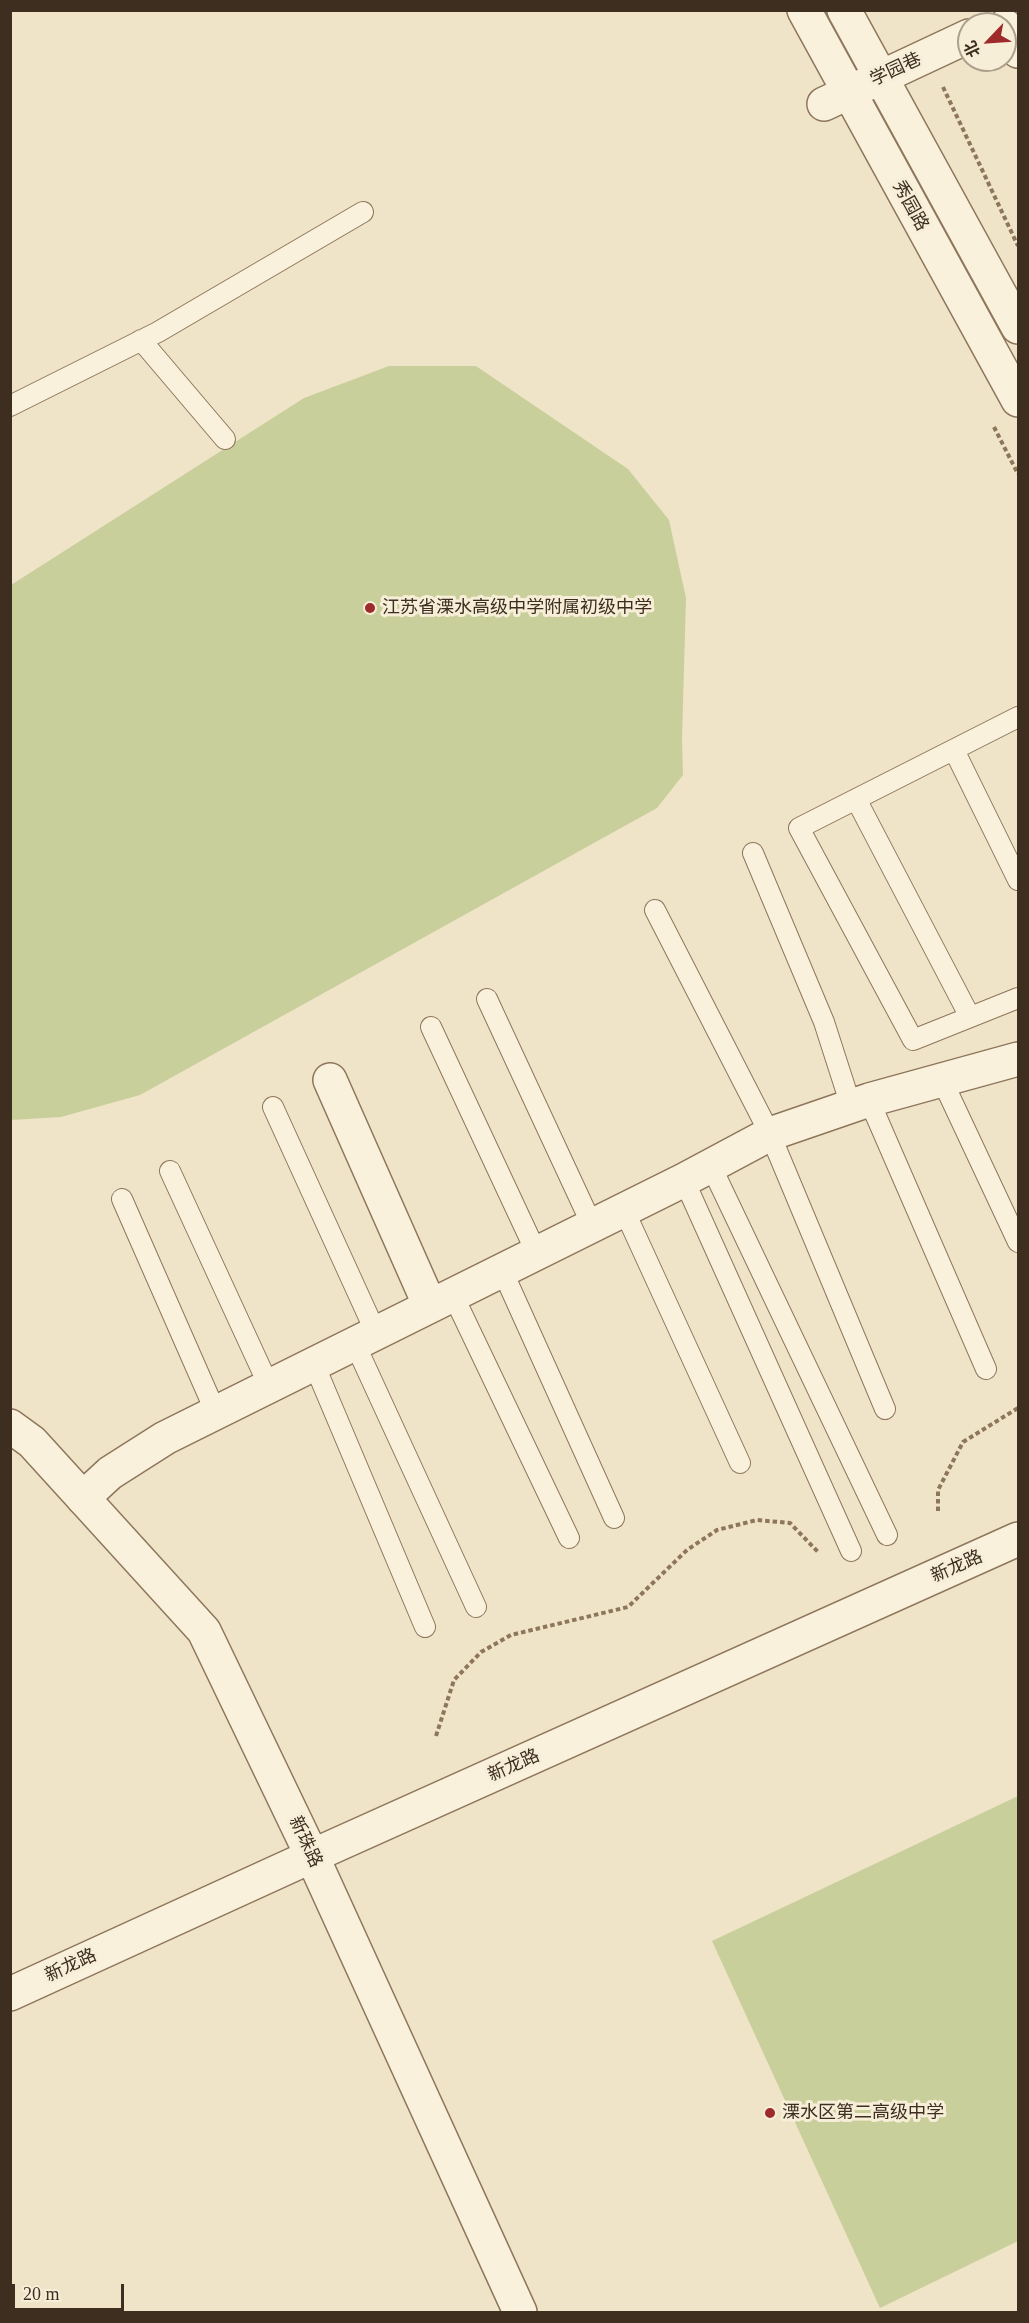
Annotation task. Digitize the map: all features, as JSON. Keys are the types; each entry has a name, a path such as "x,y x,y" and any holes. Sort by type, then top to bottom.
{"street":[{"name":"秀园路","path":"804,10 835,98 1018,400"},
{"name":"秀园路","path":"844,10 1018,327"},
{"name":"学园巷","path":"835,98 957,42"},
{"path":"83,1498 110,1473 156,1444 698,1173 770,1134 860,1103 1018,1059"},
{"path":"330,1080 441,1301"},
{"name":"新珠路","path":"10,1426 32,1442 204,1631 312,1856 520,2313"},
{"name":"新龙路","path":"10,1994 1018,1539"}],"lane":[{"path":"10,406 141,340 363,212"},
{"path":"141,340 225,439"},
{"path":"1018,717 799,828 914,1040 1018,998"},
{"path":"954,750 1018,880"},
{"path":"856,799 970,1017"},
{"path":"753,853 860,1103 986,1369"},
{"path":"655,910 770,1134 885,1409"},
{"path":"487,999 592,1225"},
{"path":"431,1027 537,1254"},
{"path":"942,1080 1018,1242"},
{"path":"273,1107 365,1338 476,1606"},
{"path":"170,1171 269,1386"},
{"path":"698,1173 887,1535"},
{"path":"698,1173 851,1551"},
{"path":"122,1199 216,1413"},
{"path":"624,1210 740,1463"},
{"path":"502,1270 614,1518"},
{"path":"441,1301 569,1538"},
{"path":"314,1364 425,1627"}],"path":[{"path":"928,55 1018,246"},
{"path":"938,1511 938,1490 963,1442 1018,1408"},
{"path":"436,1736 454,1680 481,1652 511,1635 628,1606 687,1550 717,1530 757,1520 790,1523 819,1554"}],"green space":[{"path":"389,366 476,366 628,469 669,520 686,598 683,775 657,808 140,1095 61,1117 11,1120 11,585 304,398"},
{"path":"1018,1796 1018,2241 880,2308 712,1941"}],"place":[{"name":"江苏省溧水高级中学附属初级中学","path":"370,608"},
{"name":"溧水区第二高级中学","path":"770,2113"}]}
